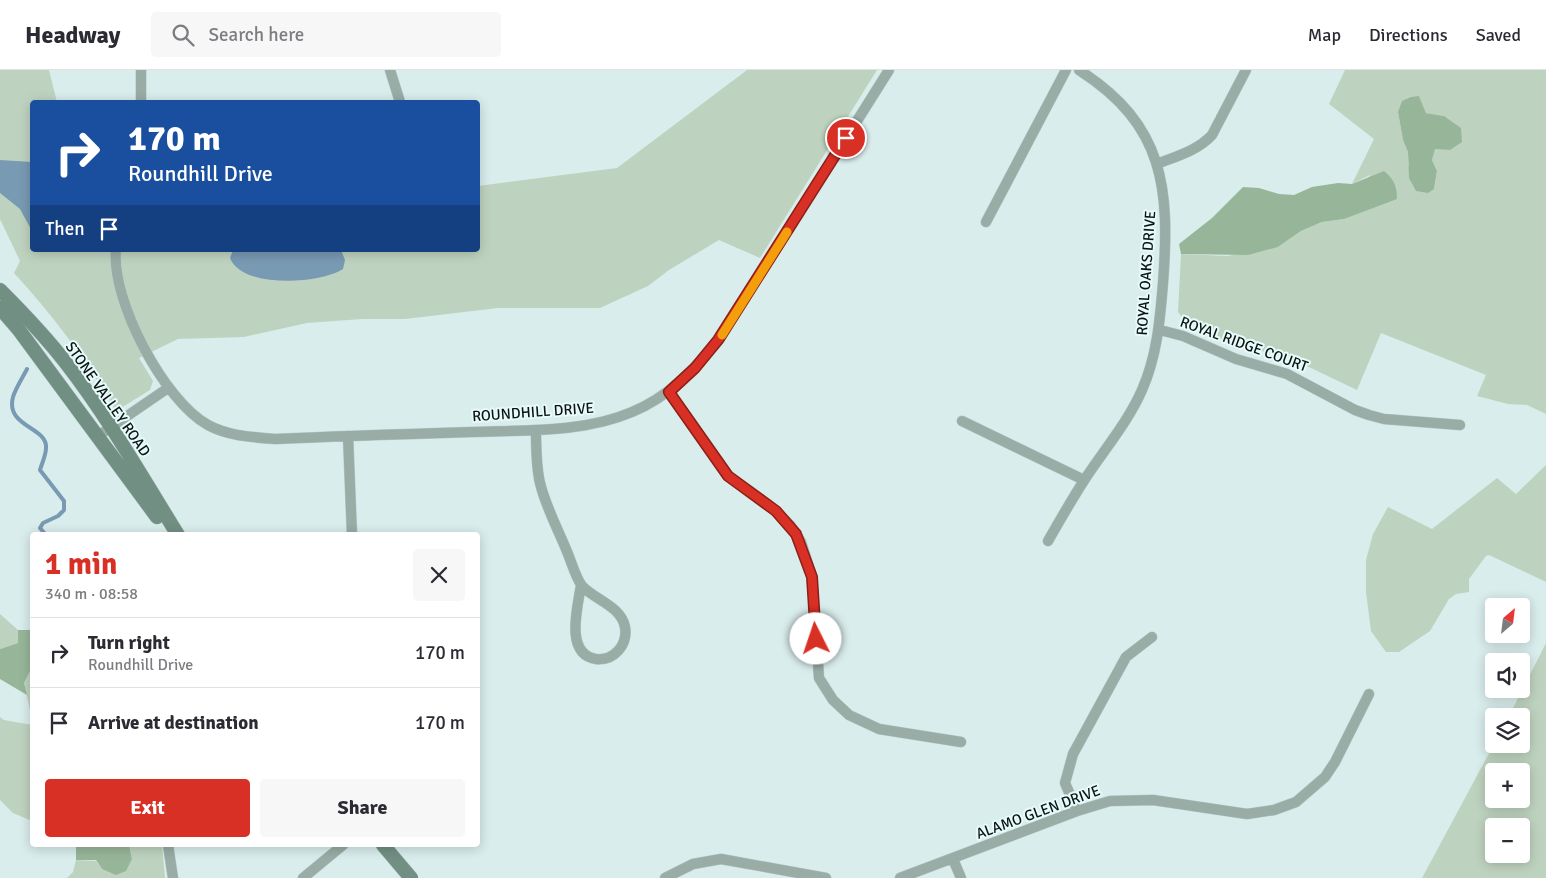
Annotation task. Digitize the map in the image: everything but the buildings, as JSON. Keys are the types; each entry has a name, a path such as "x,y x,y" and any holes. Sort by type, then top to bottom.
{"street":[{"path":"141,70 141,100"},
{"path":"390,70 399,100"},
{"name":"ROUNDHILL DRIVE","path":"116,252 120,284 130,318 168,388 191,412 207,424 221,431 249,437 275,439 536,430 592,424 618,418 669,392 695,368 718,340 889,70"},
{"path":"986,222 1066,70"},
{"name":"ROYAL OAKS DRIVE","path":"1048,541 1084,480 1115,436 1142,392 1149,375 1160,330 1166,214 1165,195 1157,164 1145,137 1129,111 1098,82 1079,70"},
{"path":"1157,164 1196,149 1212,135 1246,70"},
{"name":"STONE VALLEY ROAD","path":"0,290 29,319 66,363 112,428 176,532"},
{"name":"STONE VALLEY ROAD","path":"0,308 98,436 168,532"},
{"name":"ROYAL RIDGE COURT","path":"1160,330 1183,336 1236,359 1287,374 1354,410 1369,415 1384,419 1460,425"},
{"path":"98,436 168,388"},
{"path":"669,392 728,476 776,511 790,525 801,542 812,577 819,678 834,700 849,715 879,729 962,742"},
{"path":"962,421 1084,480"},
{"path":"536,430 540,482 582,585 616,611 624,621 626,633 624,643 619,651 608,658 596,659 589,656 584,653 577,641 576,622 582,585"},
{"path":"348,436 352,532"},
{"path":"1077,811 1066,782 1072,754 1126,657 1152,637"},
{"name":"ALAMO GLEN DRIVE","path":"900,878 1077,811 1110,801 1136,799 1247,814 1274,810 1296,802 1325,777 1335,762 1369,694"},
{"path":"168,847 173,878"},
{"path":"303,878 341,847"},
{"path":"386,847 411,878"},
{"path":"666,878 693,864 721,859 826,878"},
{"path":"953,859 961,878"}],"green space":[{"path":"0,70 49,70 56,100 30,100 30,252 480,252 480,186 617,168 747,70 877,70 760,258 719,240 669,270 648,286 600,308 498,308 405,319 362,319 307,323 244,337 178,339 139,358 153,381 150,390 116,411 69,339 14,273 20,261 0,219"},
{"path":"1345,70 1546,70 1546,414 1527,405 1508,404 1477,396 1486,375 1381,333 1357,390 1290,358 1228,343 1184,320 1178,312 1181,254 1227,256 1278,247 1301,231 1322,222 1344,219 1370,175 1352,184 1374,139 1329,104","holes":["1419,97 1426,113 1444,116 1450,150 1435,148 1432,160 1437,171 1434,189 1408,165 1408,152 1403,140 1398,112"]},
{"path":"1419,96 1426,113 1444,116 1461,128 1462,142 1450,150 1435,149 1432,160 1437,171 1434,189 1428,193 1416,191 1409,178 1408,152 1403,140 1398,112 1402,101"},
{"path":"1384,171 1394,183 1397,199 1344,219 1322,222 1301,231 1278,247 1248,255 1181,254 1179,244 1212,218 1243,187 1294,195 1312,187 1338,183 1352,184"},
{"path":"1546,465 1546,582 1489,555 1486,556 1469,579 1469,592 1456,594 1449,599 1430,631 1399,652 1386,652 1371,631 1366,592 1366,560 1373,534 1388,507 1432,529 1497,478 1516,494"},
{"path":"0,614 18,630 18,643 0,649"},
{"path":"18,630 30,630 30,671 24,683 27,695 0,679 0,649 18,643"},
{"path":"1546,643 1546,878 1422,878 1489,753 1530,753 1530,708 1513,708 1518,698 1530,698 1530,675"},
{"path":"30,671 30,710 24,683"},
{"path":"0,717 4,720 30,725 30,820 13,813 0,800"},
{"path":"76,847 129,847 132,859 126,871 116,875 102,869 96,860 76,860"},
{"path":"129,847 162,847 165,878 67,878 73,872 76,860 96,861 102,869 132,859"}],"water":[{"path":"0,160 30,162 30,227 20,209 0,193"},
{"path":"232,252 342,252 345,260 343,269 332,274 317,278 282,281 249,275 237,268 230,258"}],"waterway":[{"path":"27,369 14,393 12,407 20,421 41,435 45,441 46,451 40,470 64,501 64,510 58,516 43,523 40,528 43,532"}],"slow traffic":[{"path":"722,335 787,232"}],"route":[{"path":"816,639 812,577 801,542 790,525 776,511 728,476 669,392 695,368 718,340 846,138"}]}
